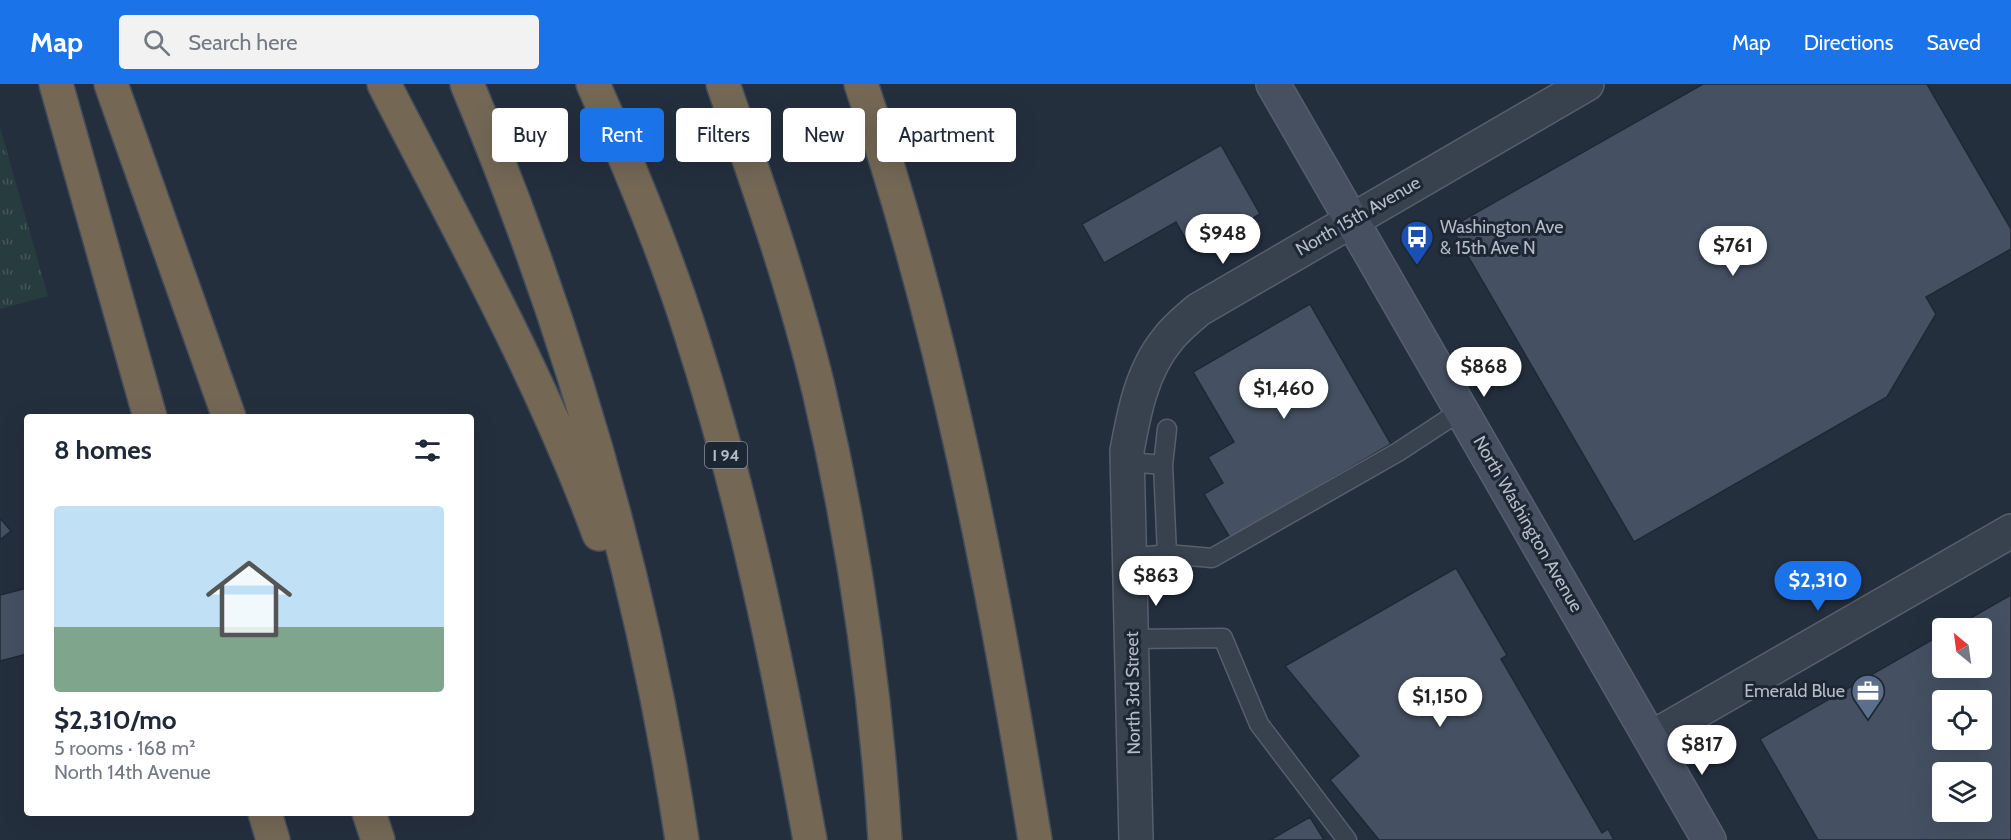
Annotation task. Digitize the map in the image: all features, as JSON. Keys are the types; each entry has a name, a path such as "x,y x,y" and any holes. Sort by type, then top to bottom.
{"highway":[{"path":"56,84 149,414"},
{"path":"111,84 228,414"},
{"path":"384,84 489,285 555,425 585,496 656,690"},
{"path":"467,84 535,255 622,543 656,690 682,840"},
{"name":"I 94","path":"593,84 667,265 716,419 776,653 810,840"},
{"path":"723,84 801,324 831,448 874,715 885,840"},
{"path":"861,84 888,167 931,322 1001,643 1035,840"},
{"path":"1001,643 1024,840"},
{"path":"266,816 273,840"},
{"path":"370,816 378,840"}],"main road":[{"name":"North Washington Avenue","path":"1273,84 1709,840"}],"street":[{"name":"North 15th Avenue","path":"1148,370 1167,339 1198,310 1351,219 1587,84"},
{"name":"North 3rd Street","path":"1136,840 1128,462 1134,412 1148,370"},
{"path":"1651,738 2011,531"}],"lane":[{"path":"1130,558 1167,554 1212,558 1398,452 1462,410"},
{"path":"1167,429 1163,465 1167,554"},
{"path":"1128,462 1163,465"},
{"path":"1129,506 1165,505"},
{"path":"1132,639 1223,638 1259,724 1347,840"}],"green space":[{"path":"0,127 48,296 0,309"}],"building":[{"path":"1703,84 1927,84 2011,229 2011,249 1926,297 1936,314 1887,397 1634,542 1451,227"},
{"path":"1221,145 1260,214 1193,252 1176,222 1104,263 1082,224"},
{"path":"1310,304 1391,444 1230,538 1204,494 1223,483 1208,457 1234,442 1193,372"},
{"path":"0,518 11,531 0,540"},
{"path":"1456,568 1507,655 1501,659 1602,833 1608,829 1614,840 1379,840 1330,780 1359,756 1285,666"},
{"path":"24,589 24,655 0,661 0,595"},
{"name":"Emerald Blue","path":"2011,595 2011,840 1818,840 1760,739 1932,640 1932,678 1992,678 1992,618 1971,618"},
{"path":"1310,817 1324,840 1270,840"}],"place":[{"name":"Washington Ave & 15th Ave N","path":"1417,266"},
{"name":"Emerald Blue","path":"1868,720"}]}
